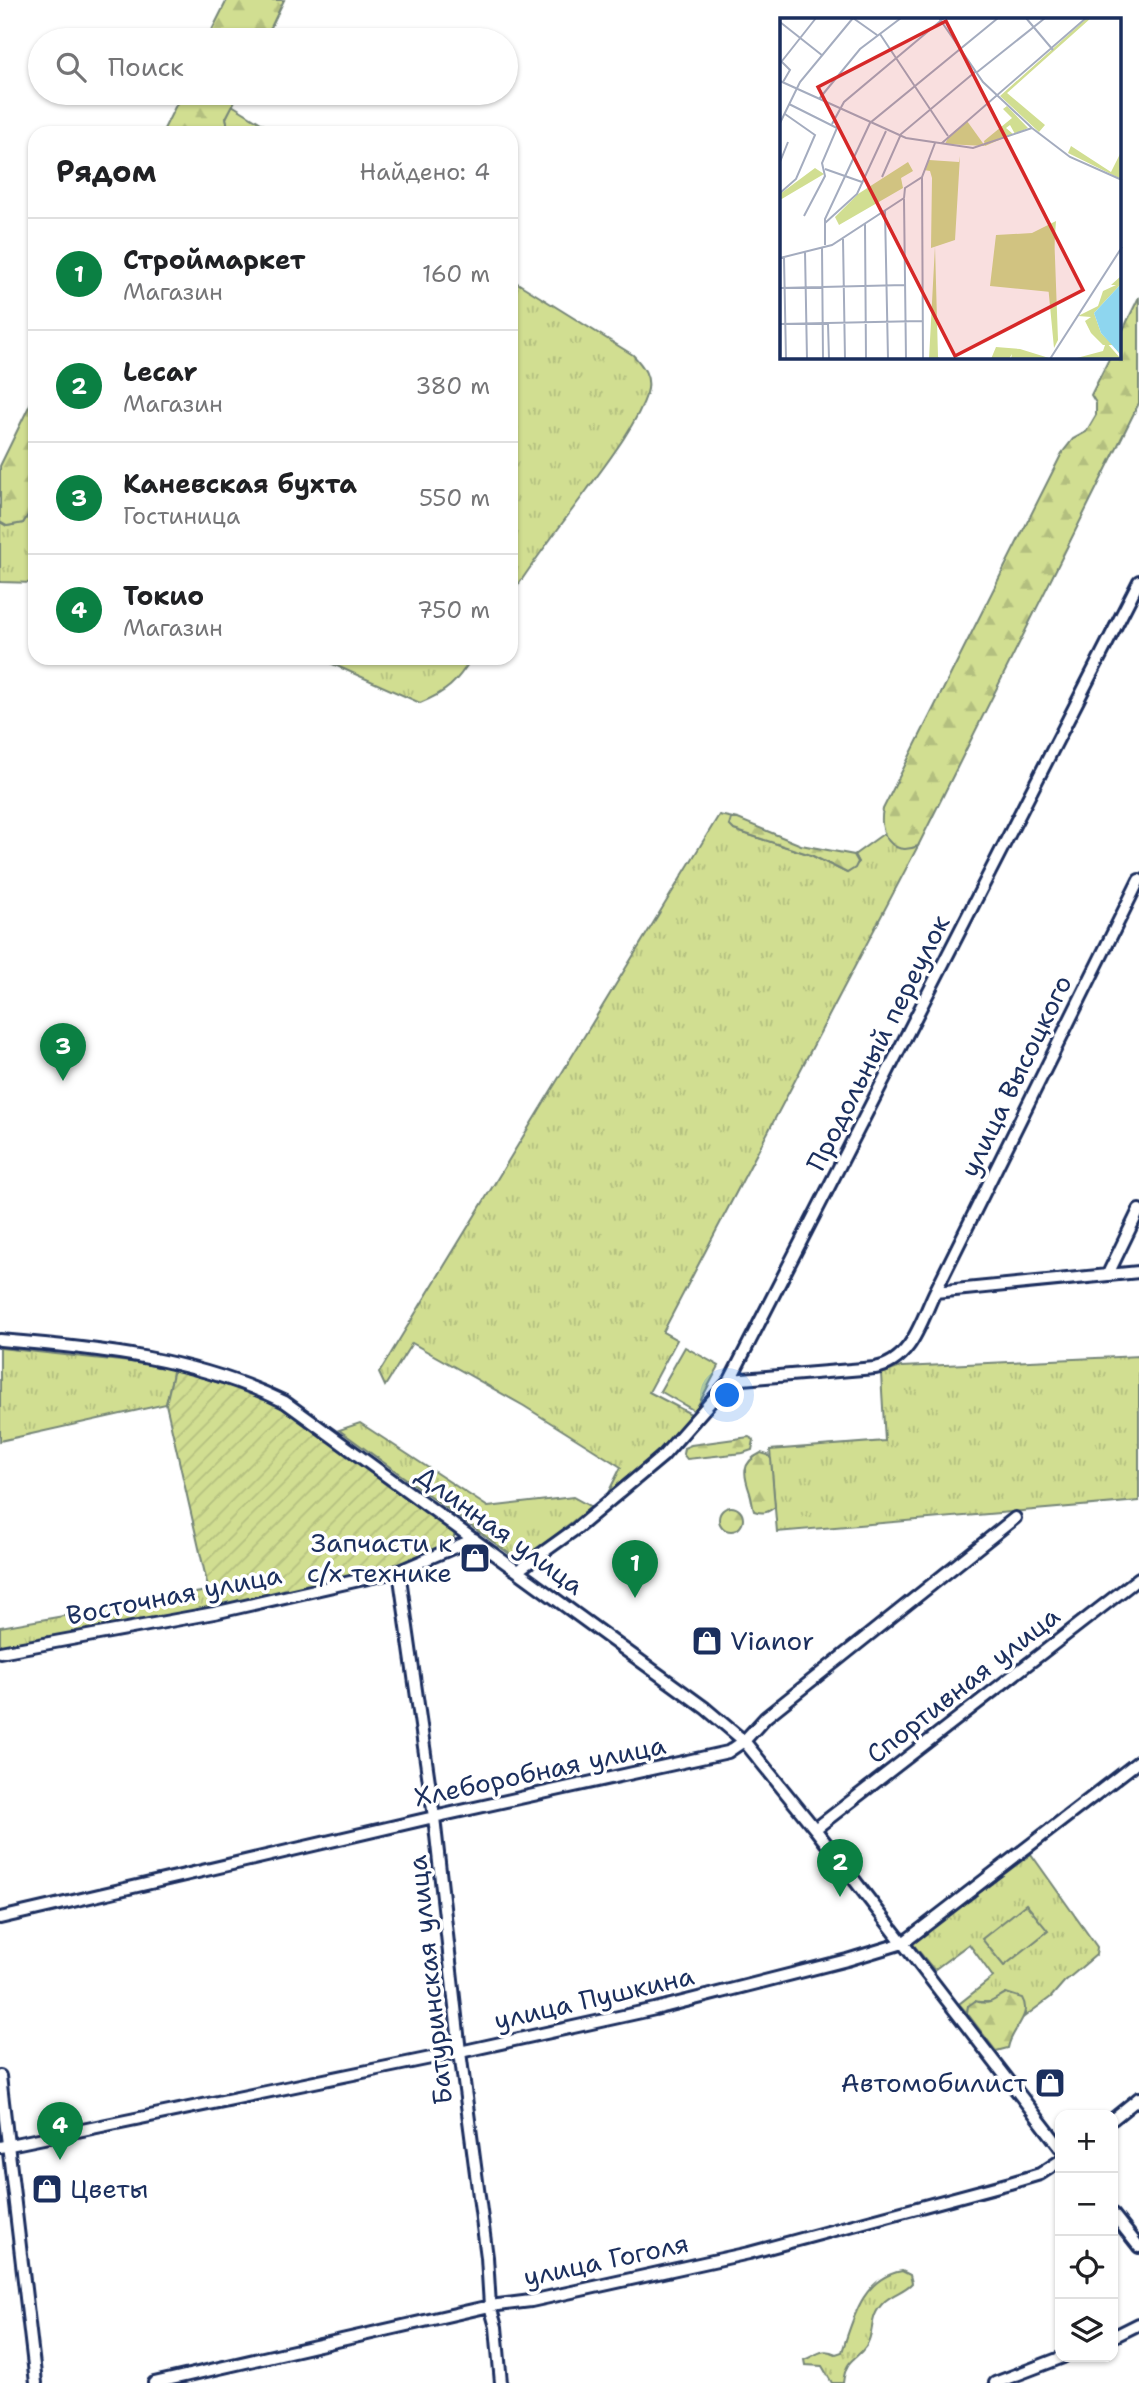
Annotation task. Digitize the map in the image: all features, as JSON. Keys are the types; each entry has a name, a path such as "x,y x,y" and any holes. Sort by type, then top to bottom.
{"street":[{"name":"Продольный переулок","path":"517,1571 577,1528 663,1456 730,1380 1139,581"},
{"name":"улица Высоцкого","path":"730,1380 875,1368 891,1364 906,1350 1139,880"},
{"path":"1108,1274 1139,1210"},
{"path":"934,1292 1139,1272"},
{"name":"Длинная улица","path":"0,1340 139,1355 170,1361 212,1373 285,1402 705,1708 744,1741 1055,2141"},
{"name":"Хлеборобная улица","path":"0,1918 434,1816 716,1756 744,1741 766,1717 1015,1518"},
{"name":"Восточная улица","path":"0,1652 214,1613 399,1571 474,1539"},
{"name":"Батуринская улица","path":"399,1571 434,1816 501,2383"},
{"name":"Спортивная улица","path":"815,1829 1139,1578"},
{"name":"улица Пушкина","path":"5,2146 655,2009 903,1943 1139,1761"},
{"path":"0,2077 5,2146 36,2383"},
{"path":"1118,2115 1139,2098"},
{"name":"улица Гоголя","path":"154,2383 490,2306 531,2301 749,2253 1010,2183 1040,2174 1055,2164"},
{"path":"1118,2220 1139,2247"},
{"path":"1118,2334 1139,2324"},
{"path":"995,2383 1055,2360"}],"green space":[{"path":"227,0 284,0 271,28 213,28"},
{"path":"176,105 233,105 226,118 228,126 166,126"},
{"path":"232,105 266,126 228,126 226,118"},
{"path":"518,283 633,355 643,368 648,382 647,393 636,418 518,586"},
{"path":"1139,297 1139,403 918,846 900,848 888,841 883,826 883,809 1062,453 1073,439 1086,432 1096,415 1096,403 1091,395 1109,359 1122,359 1122,332"},
{"path":"28,408 28,515 23,523 7,526 0,522 0,466"},
{"path":"28,515 28,583 0,582 0,522 7,526 23,523"},
{"path":"335,665 467,665 450,686 420,703"},
{"path":"719,815 738,819 731,820 734,830 811,855 847,873 858,863 854,855 883,834 899,846 918,846 663,1332 677,1340 649,1392 693,1415 652,1456 608,1493 621,1467 524,1406 412,1343 385,1386 379,1373"},
{"path":"731,819 738,819 801,845 854,855 858,862 855,868 847,873 811,855 734,830 729,825"},
{"path":"685,1347 719,1366 695,1411 660,1391"},
{"path":"0,1348 174,1369 166,1404 0,1441"},
{"path":"1139,1356 1139,1501 777,1532 770,1450 885,1441 881,1374 901,1367"},
{"path":"174,1369 262,1396 279,1406 450,1526 455,1531 453,1542 394,1568 213,1609 166,1404"},
{"path":"360,1423 488,1507 573,1497 591,1507 525,1559 518,1560 339,1430"},
{"path":"749,1437 754,1440 752,1450 743,1453 687,1459 683,1454 684,1448 691,1445"},
{"path":"761,1453 771,1459 775,1507 762,1513 754,1511 745,1476 750,1461"},
{"path":"731,1507 740,1510 743,1519 740,1528 731,1531 722,1528 719,1519 722,1510"},
{"path":"207,1591 213,1609 0,1650 0,1627"},
{"path":"1031,1854 1097,1947 1096,1955 1051,1997 1024,2017 1026,2010 1006,1993 992,2002 968,2006 967,2013 959,2004 993,1977 969,1944 934,1970 912,1943"},
{"path":"1026,1904 1048,1931 1004,1966 982,1939"},
{"path":"1006,1993 1022,1998 1025,2011 1008,2048 996,2051 967,2013 968,2006 975,2001 992,2001"},
{"path":"902,2271 910,2275 912,2283 879,2307 869,2340 846,2368 843,2383 832,2383 822,2366 805,2365 804,2360 820,2353 842,2352 855,2314 868,2291 888,2275"}],"place":[{"name":"Каневская бухта","path":"63,1081"},
{"name":"Запчасти к с/х технике","path":"475,1558"},
{"name":"Строймаркет","path":"635,1598"},
{"name":"Vianor","path":"707,1641"},
{"name":"Lecar","path":"840,1897"},
{"name":"Автомобилист","path":"1050,2083"},
{"name":"Токио","path":"60,2160"},
{"name":"Цветы","path":"47,2189"}]}
